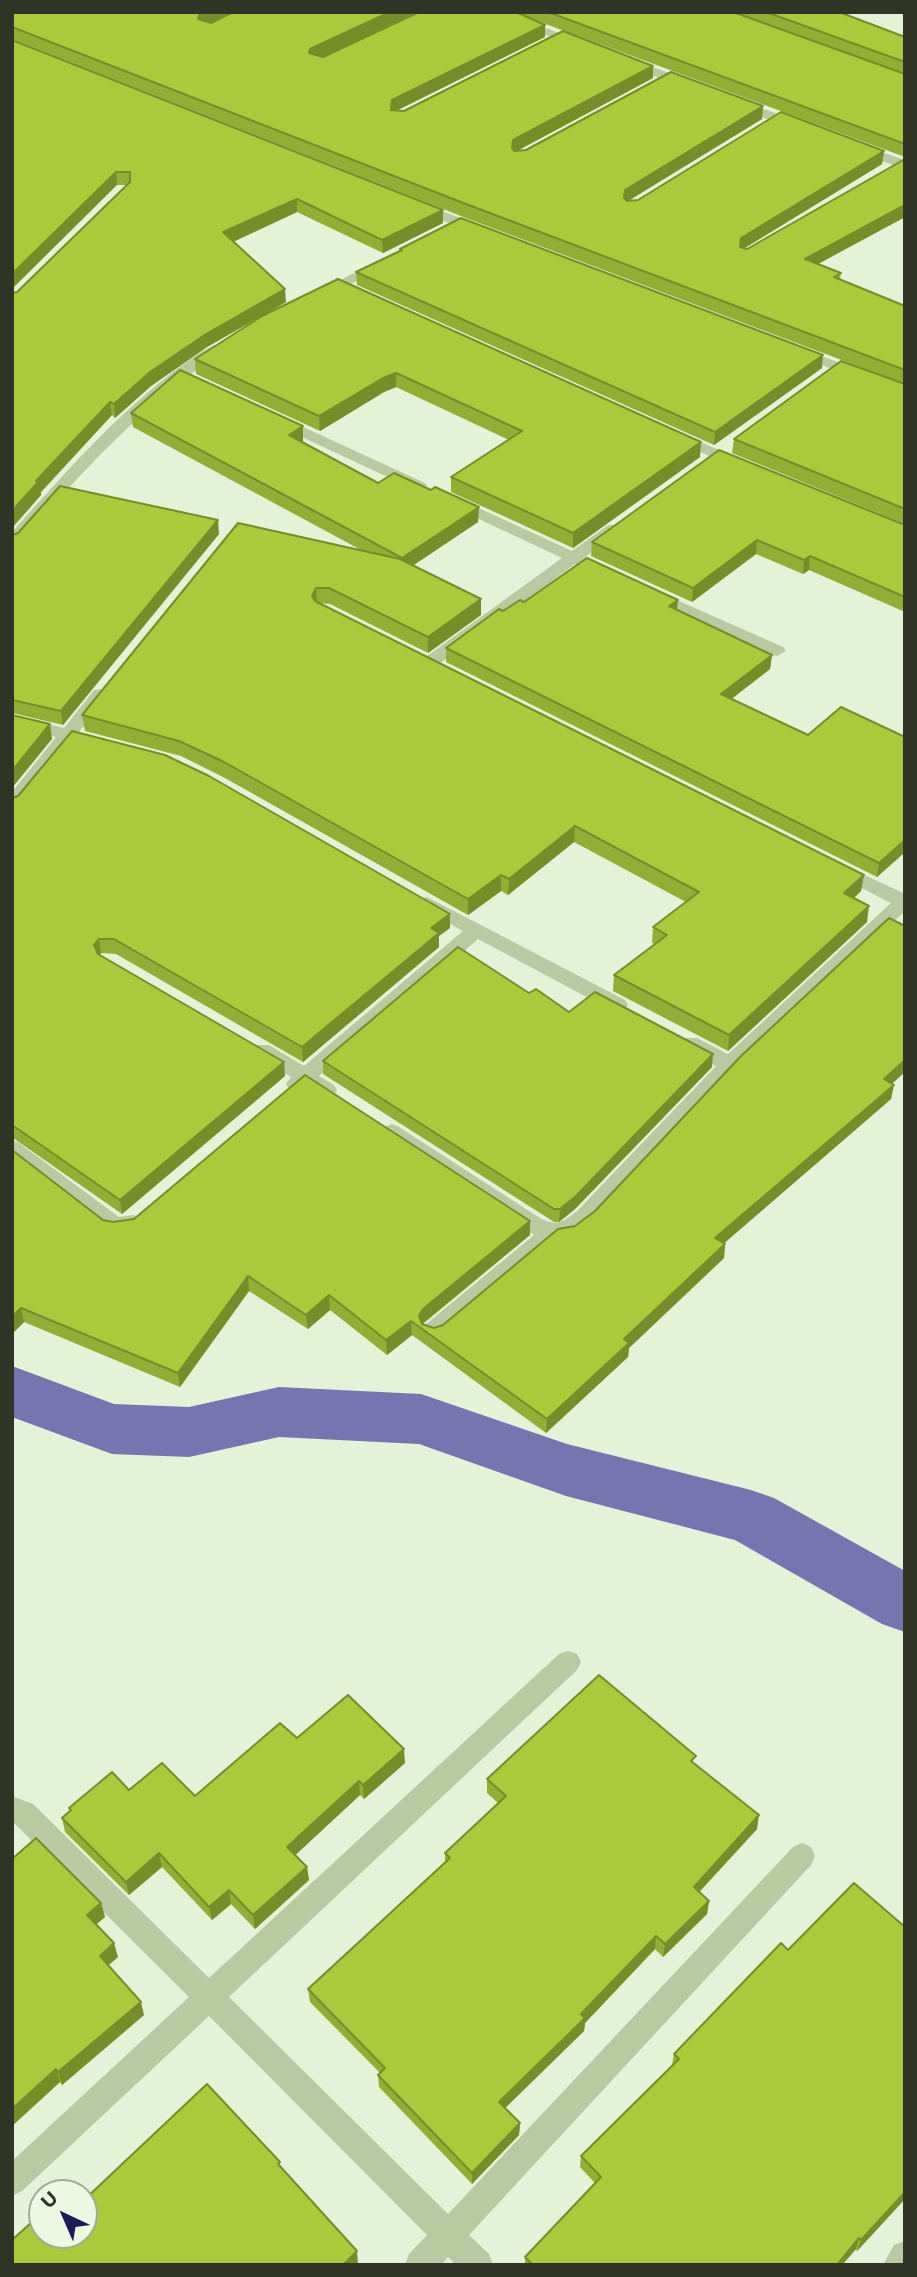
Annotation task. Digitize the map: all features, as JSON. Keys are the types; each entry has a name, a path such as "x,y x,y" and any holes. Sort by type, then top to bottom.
{"street":[{"path":"495,12 593,49"},
{"path":"548,43 561,37"},
{"path":"614,57 664,80 711,93 772,122 813,132"},
{"path":"850,145 896,166"},
{"path":"409,203 454,226 499,238"},
{"path":"303,302 345,288 399,254"},
{"path":"12,542 92,452 141,406 186,378 233,339"},
{"path":"786,346 832,370 905,392"},
{"path":"256,410 777,652"},
{"path":"664,431 752,470"},
{"path":"454,675 423,660 627,518"},
{"path":"12,805 111,681"},
{"path":"12,720 115,747"},
{"path":"433,1331 550,1234 565,1232 585,1217 730,1064 904,901 816,857"},
{"path":"405,891 475,931 633,1013"},
{"path":"276,1102 475,931"},
{"path":"669,1032 730,1064"},
{"path":"248,1042 339,1097"},
{"path":"372,1119 550,1234"},
{"path":"12,1148 115,1226 128,1226 145,1213"},
{"path":"12,2181 568,1662"},
{"path":"12,1808 24,1813 212,1997 478,2265"},
{"path":"420,2265 802,1857"},
{"path":"898,2265 905,2256"}],"building":[{"path":"12,12 205,12 199,15 198,19 211,23 233,12 390,12 310,49 309,53 323,57 419,12 516,12 545,25 392,100 391,110 404,111 563,31 653,66 513,140 514,151 526,150 671,72 763,106 625,190 624,198 627,201 638,200 781,112 884,151 741,238 740,247 747,249 905,159 905,205 805,259 841,273 834,277 905,306 905,370 466,204 12,27"},
{"path":"548,12 733,12 905,74 905,144"},
{"path":"766,12 839,12 905,37 905,62"},
{"path":"12,40 443,210 382,240 297,199 223,232 285,289 206,334 150,372 114,404 110,402 36,481 39,481 12,511 12,293 17,292 130,182 130,172 116,172 12,274"},
{"path":"461,218 823,355 715,432 356,272"},
{"path":"338,279 701,442 573,533 451,477 522,431 396,373 319,416 195,359 262,316"},
{"path":"841,361 905,384 905,509 734,439"},
{"path":"180,370 303,426 289,435 378,483 394,473 431,490 435,487 479,507 402,558 131,413"},
{"path":"719,450 905,525 905,597 810,556 804,560 757,540 693,588 592,542"},
{"path":"60,486 218,520 61,711 12,700 12,535 18,533"},
{"path":"238,523 400,559 481,599 428,637 329,588 316,588 312,596 315,601 864,875 844,893 869,906 729,1035 614,975 667,935 653,927 699,892 575,826 509,879 501,875 468,899 224,762 179,741 82,715"},
{"path":"587,558 678,600 669,606 772,655 721,694 808,735 841,707 905,737 905,840 879,863 446,648 499,609 503,611 520,600 524,602"},
{"path":"12,715 50,724 12,771"},
{"path":"72,731 165,755 209,776 450,914 431,928 439,933 302,1047 114,939 99,939 94,945 98,954 284,1062 120,1200 12,1125 12,798 18,796"},
{"path":"889,918 905,926 905,1060 884,1079 894,1085 715,1238 725,1244 624,1339 629,1343 547,1419 411,1321 386,1340 329,1295 306,1315 248,1276 178,1373 21,1308 12,1317 12,1150 103,1220 113,1222 134,1219 305,1075 530,1221 423,1309 419,1316 422,1324 434,1328 443,1325 558,1229 575,1226 595,1211 741,1056"},
{"path":"458,947 529,993 536,989 569,1012 595,992 713,1054 576,1196 560,1209 554,1209 323,1061"},
{"path":"599,1675 696,1756 691,1761 759,1815 694,1887 709,1901 665,1944 656,1936 581,2014 585,2018 499,2102 520,2123 472,2173 378,2075 385,2068 308,1989 450,1858 445,1853 506,1796 487,1779"},
{"path":"348,1695 404,1749 363,1785 359,1781 287,1847 307,1867 253,1915 229,1890 209,1907 159,1853 126,1882 62,1818 71,1810 69,1808 112,1772 129,1790 162,1763 195,1796 280,1723 297,1738"},
{"path":"36,1838 101,1903 87,1915 114,1943 100,1956 141,2002 58,2072 56,2069 12,2109 12,1859"},
{"path":"854,1883 905,1927 905,2192 861,2240 859,2238 837,2265 533,2265 525,2257 601,2177 581,2156 679,2059 674,2054 781,1943 788,1950"},
{"path":"207,2084 280,2162 278,2164 357,2251 343,2265 12,2265 12,2240 28,2226 28,2249 98,2249 98,2187"}],"waterway":[{"path":"12,1391 112,1429 189,1432 279,1412 421,1419 566,1470 751,1517 905,1604"}]}
